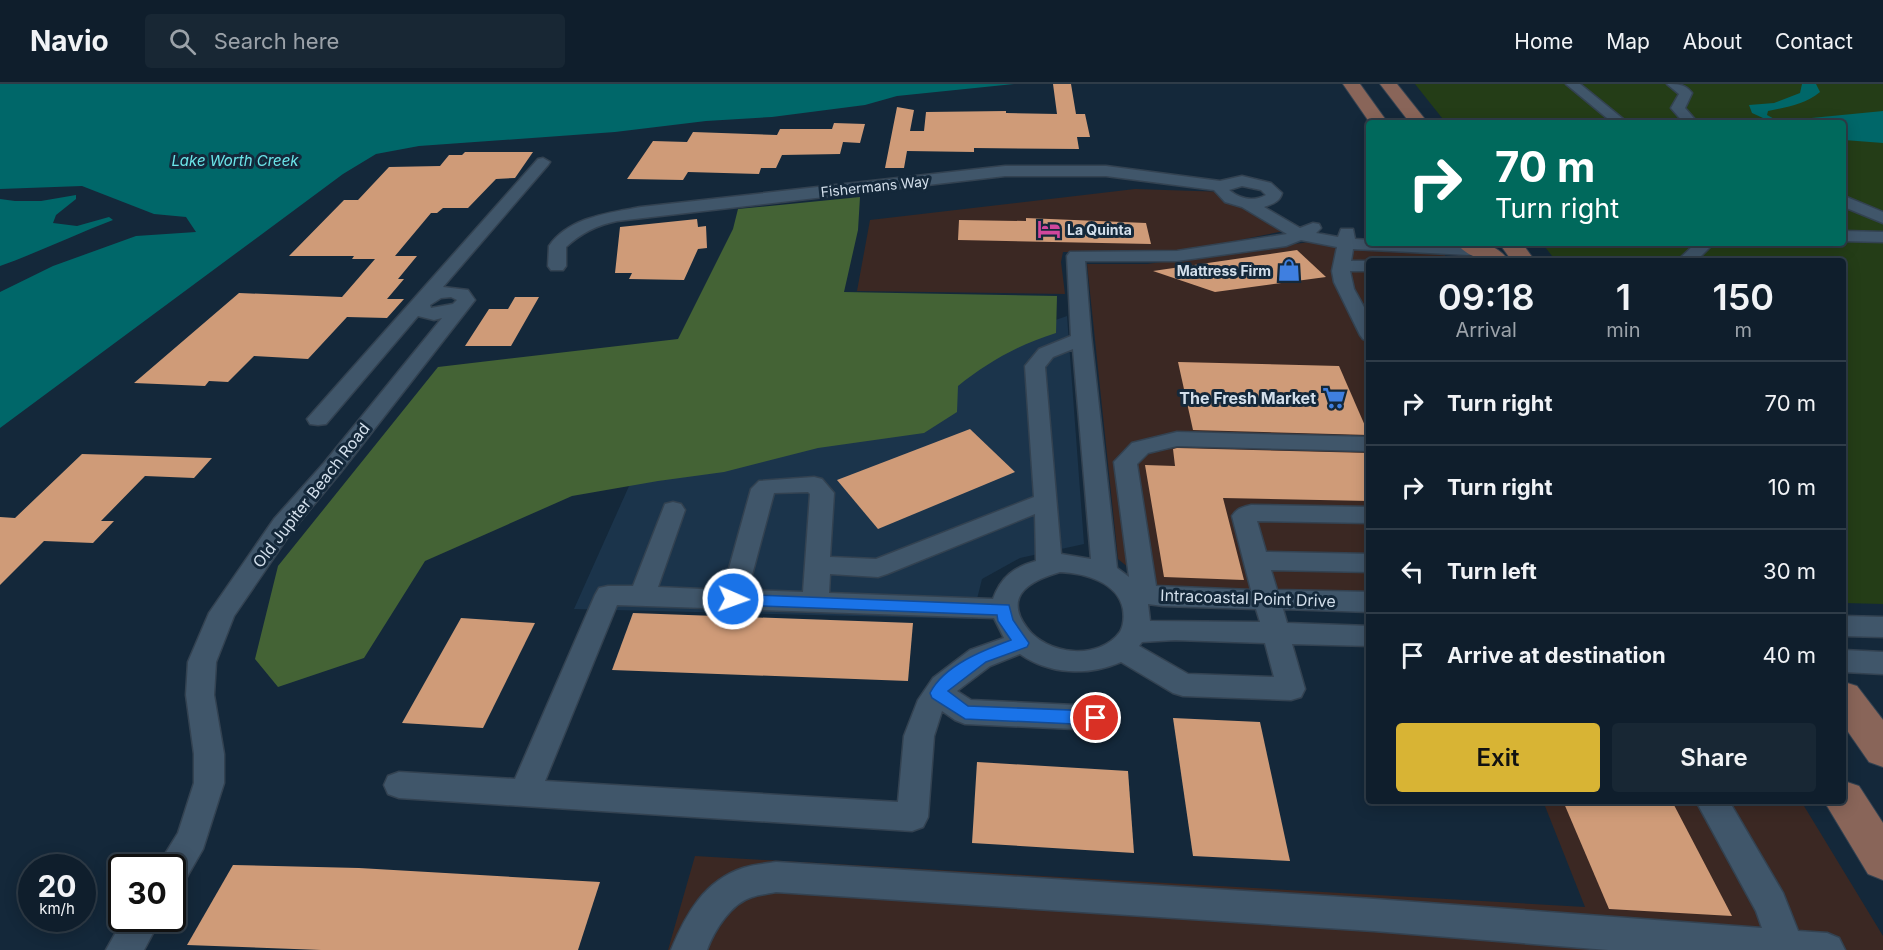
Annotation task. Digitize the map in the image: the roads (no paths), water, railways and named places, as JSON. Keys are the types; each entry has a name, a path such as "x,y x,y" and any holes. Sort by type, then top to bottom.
{"main road":[{"path":"1351,84 1377,120"},
{"path":"1388,84 1417,120"},
{"path":"1512,246 1522,258"},
{"path":"1469,249 1490,254 1495,258"},
{"path":"1846,700 1883,750"},
{"path":"1846,803 1883,860"}],"street":[{"path":"1572,84 1617,120"},
{"path":"1673,84 1686,93 1678,108 1688,120"},
{"path":"318,419 543,162"},
{"name":"Fishermans Way","path":"557,266 557,246 570,232 605,218 1005,171 1106,171 1222,186 1233,181 1259,183 1272,189 1273,197 1269,200 1307,231"},
{"name":"Fishermans Way","path":"1222,186 1221,189 1225,196 1246,203 1307,231 1366,240"},
{"path":"1246,203 1269,200"},
{"path":"1846,202 1883,218"},
{"path":"1105,573 1081,337 1076,256 1177,256 1286,241 1307,231"},
{"name":"Fishermans Way","path":"1347,238 1366,235"},
{"path":"1846,237 1883,237"},
{"path":"1347,238 1340,273 1366,327"},
{"name":"Fishermans Way","path":"1436,246 1469,249"},
{"path":"1689,258 1703,246"},
{"path":"1343,266 1366,266"},
{"name":"Old Jupiter Beach Road","path":"183,854 192,839 209,783 209,753 200,694 202,662 222,613 283,525 332,468 463,304 465,297 456,292 436,294 421,303"},
{"path":"1049,565 1035,366 1046,353 1081,337"},
{"path":"1136,592 1105,573 1076,564 1049,565 1031,570 1019,577 1005,598 1006,621 1022,643 1048,657 1063,661 1095,660 1127,640 1137,611 1136,592 1125,462 1140,447 1176,439 1366,444"},
{"path":"733,599 763,489 767,486 814,484 819,486 822,493 815,602"},
{"path":"818,565 878,568 1046,501"},
{"path":"642,596 673,510"},
{"path":"1127,640 1183,685 1291,689 1244,516 1251,513 1366,515"},
{"path":"1257,561 1366,563"},
{"name":"Intracoastal Point Drive","path":"1136,592 1164,597 1366,602"},
{"path":"524,793 608,595 1004,609"},
{"path":"1846,626 1883,627"},
{"name":"Intracoastal Point Drive","path":"1127,640 1175,630 1366,636"},
{"path":"399,785 912,817 919,736 928,708 943,686 980,658 1022,643"},
{"path":"1846,661 1883,663"},
{"path":"938,693 965,712 1096,718"},
{"path":"1715,804 1771,904 1787,949"},
{"path":"689,950 696,931 718,901 740,884 776,877 1374,915 1787,949 1827,950"},
{"path":"124,950 135,932"}],"water":[{"name":"Lake Worth Creek","path":"0,84 1014,84 897,96 865,105 772,117 706,121 615,132 419,146 376,154 343,174 0,428 0,292 53,266 136,236 196,232 186,217 154,214 82,186 0,189"},
{"path":"1802,84 1816,84 1820,92 1802,103 1768,111 1767,115 1776,120 1767,120 1752,113 1749,105 1774,103 1800,93"},
{"path":"1883,111 1883,143 1846,140 1846,120 1801,119"},
{"path":"76,195 76,199 56,215 53,223 77,226 109,217 113,220 0,266 0,199 41,201"}],"place":[{"name":"La Quinta","path":"1049,229"},
{"name":"Mattress Firm","path":"1289,270"},
{"name":"The Fresh Market","path":"1334,398"}]}
